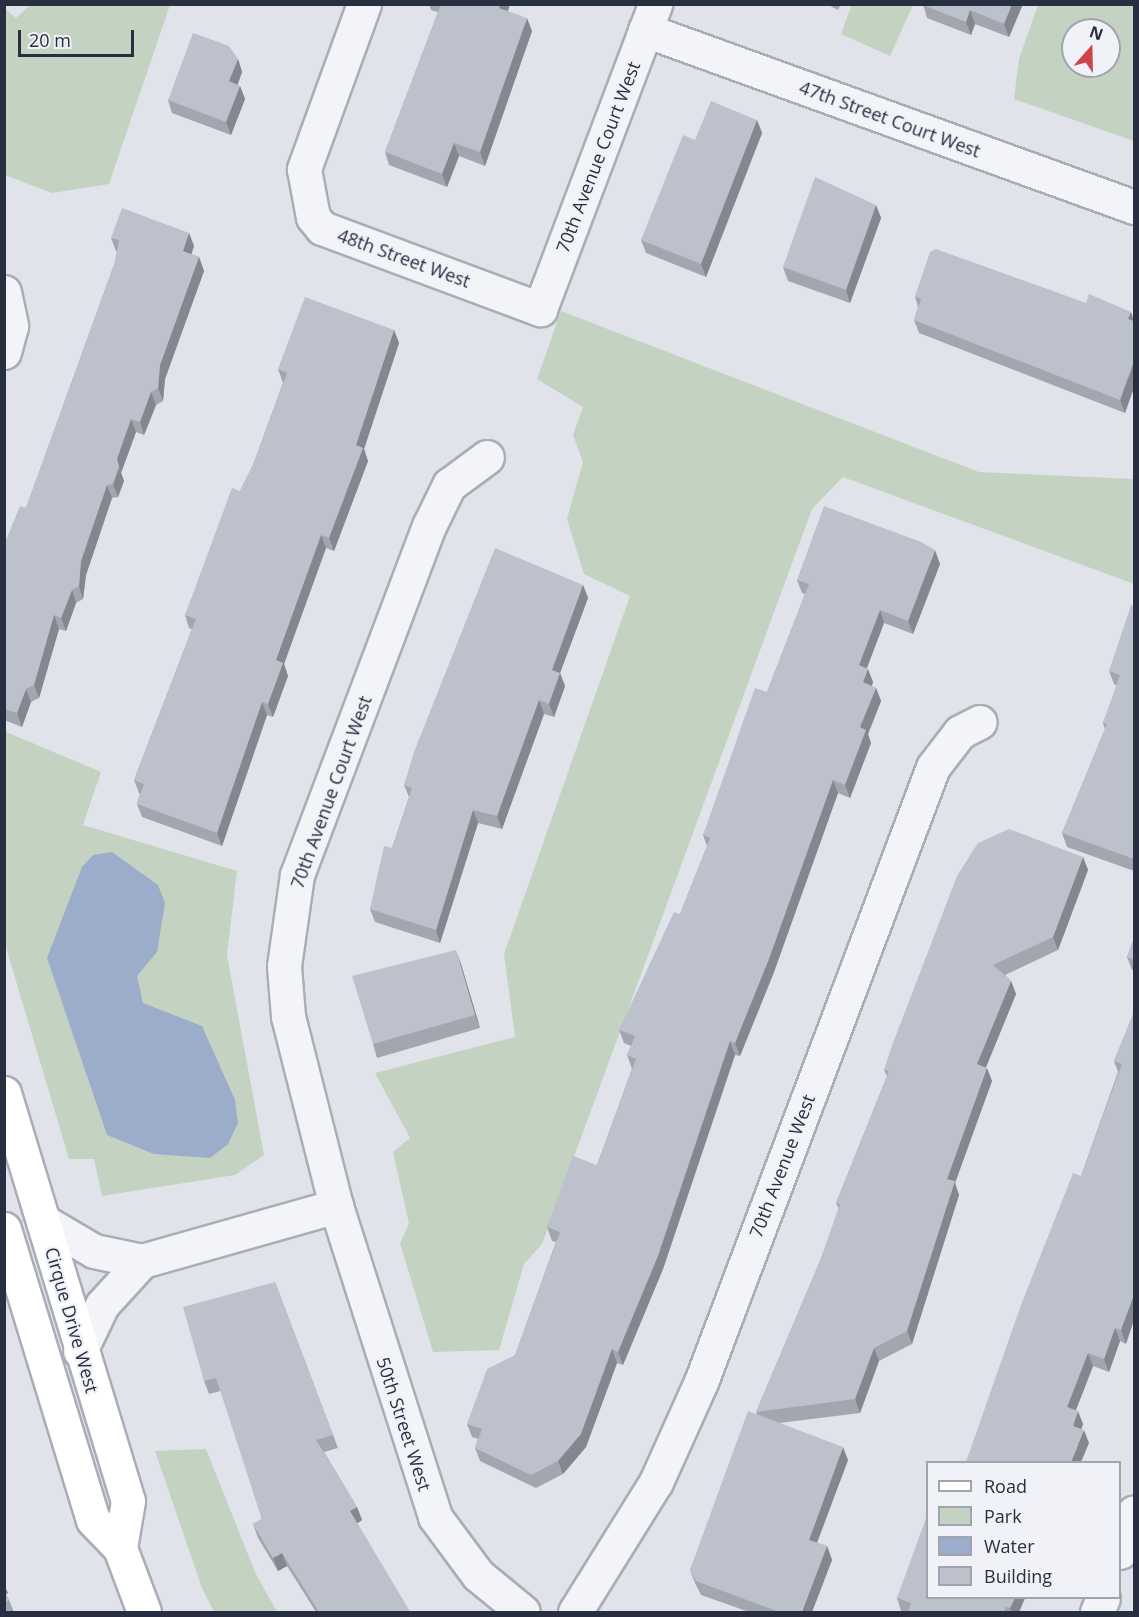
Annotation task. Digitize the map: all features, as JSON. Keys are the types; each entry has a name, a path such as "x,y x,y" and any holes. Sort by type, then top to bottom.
{"main road":[{"name":"Cirque Drive West","path":"4,1093 80,1351 128,1501 120,1548"},
{"path":"4,1229 93,1520 120,1548 144,1612"}],"street":[{"name":"48th Street West","path":"364,4 304,169 313,217 322,228 540,309"},
{"name":"70th Avenue Court West","path":"540,309 650,17"},
{"name":"47th Street Court West","path":"650,17 1134,207"},
{"path":"4,292 11,326 4,352"},
{"name":"70th Avenue Court West","path":"336,1206 288,1016 284,966 297,875 429,526 449,485 487,457"},
{"name":"70th Avenue West","path":"575,1612 656,1482 681,1430 933,766 960,732 980,722"},
{"path":"43,1221 94,1251 142,1261 336,1206"},
{"name":"50th Street West","path":"336,1206 435,1517 478,1575 523,1612"},
{"path":"80,1351 102,1305 142,1261"},
{"path":"1121,1547 1134,1512"}],"green space":[{"path":"852,4 913,5 890,56 841,34"},
{"path":"30,5 170,5 109,184 52,193 5,175 5,9 16,18"},
{"path":"1038,5 1134,5 1134,141 1014,99 1019,59"},
{"path":"561,311 979,472 1134,479 1134,584 843,477 812,509 542,1244 524,1264 499,1350 433,1352 400,1243 409,1224 393,1152 410,1138 375,1073 515,1037 504,954 630,596 584,574 567,519 583,462 573,435 583,407 537,379"},
{"path":"4,731 101,772 83,825 237,871 227,955 264,1155 235,1175 102,1196 94,1159 69,1159 5,944"},
{"path":"206,1449 255,1572 277,1612 214,1612 202,1588 155,1451"}],"water":[{"path":"112,852 158,885 165,903 157,952 137,976 143,1003 202,1026 235,1100 238,1123 228,1144 210,1158 154,1154 107,1135 47,958 82,867 93,855"}],"building":[{"path":"441,4 501,4 499,8 527,18 480,152 454,143 442,174 385,152"},
{"path":"1012,4 1004,24 970,10 966,22 923,5"},
{"path":"193,33 229,46 238,59 229,81 240,86 226,122 168,100"},
{"path":"711,101 757,120 701,264 641,240 683,135 695,140"},
{"path":"815,177 876,205 846,290 783,267"},
{"path":"122,208 189,233 183,251 199,257 160,365 158,388 151,392 140,422 131,419 117,459 119,467 113,484 107,485 81,561 79,586 72,590 61,618 54,615 34,685 26,689 17,713 4,709 4,545 20,506 26,508 115,262 119,240 111,238"},
{"path":"936,249 1086,303 1089,294 1131,312 1128,319 1134,321 1134,361 1120,400 914,320 921,299 915,296 930,252"},
{"path":"305,297 394,330 356,445 363,448 329,538 321,535 276,660 283,663 268,704 262,702 217,833 137,804 144,784 134,780 196,619 185,615 232,488 240,491 253,465 287,373 278,369"},
{"path":"824,506 921,542 935,550 908,621 880,610 859,665 868,669 863,682 876,688 860,727 866,730 845,785 833,780 769,959 735,1043 730,1041 658,1256 618,1352 612,1349 581,1434 558,1461 531,1475 475,1448 482,1429 467,1424 487,1369 515,1355 560,1232 547,1227 573,1156 597,1165 636,1059 627,1055 635,1036 619,1030 674,912 680,914 710,838 703,835 755,688 767,692 809,584 797,580"},
{"path":"495,548 583,585 552,670 560,673 549,704 539,700 497,816 473,810 436,930 370,909 384,846 392,848 412,788 404,785 414,752"},
{"path":"1131,605 1134,607 1134,859 1062,833 1107,724 1103,723 1120,675 1109,671"},
{"path":"1009,829 1083,857 1053,937 993,965 1011,981 977,1064 987,1068 947,1179 955,1181 907,1331 874,1348 855,1399 756,1412 820,1261 840,1204 836,1203 889,1071 884,1070 890,1051 957,876 978,843"},
{"path":"1134,938 1134,960 1127,957"},
{"path":"456,950 475,1015 373,1044 352,976"},
{"path":"1134,1012 1134,1294 1121,1330 1115,1328 1104,1359 1088,1353 1067,1407 1078,1411 1073,1426 1084,1430 1071,1461 966,1461 1021,1305 1073,1173 1081,1176 1122,1064 1114,1061"},
{"path":"275,1282 333,1435 316,1440 357,1507 350,1511 410,1612 319,1612 282,1553 273,1558 253,1524 262,1519 216,1378 204,1381 183,1307"},
{"path":"748,1411 843,1447 809,1540 827,1546 802,1612 779,1612 696,1581 690,1570"},
{"path":"926,1518 926,1599 1014,1599 1010,1608 1006,1607 1003,1612 908,1612 911,1603 897,1598"},
{"path":"4,1593 9,1600 4,1603"}]}
